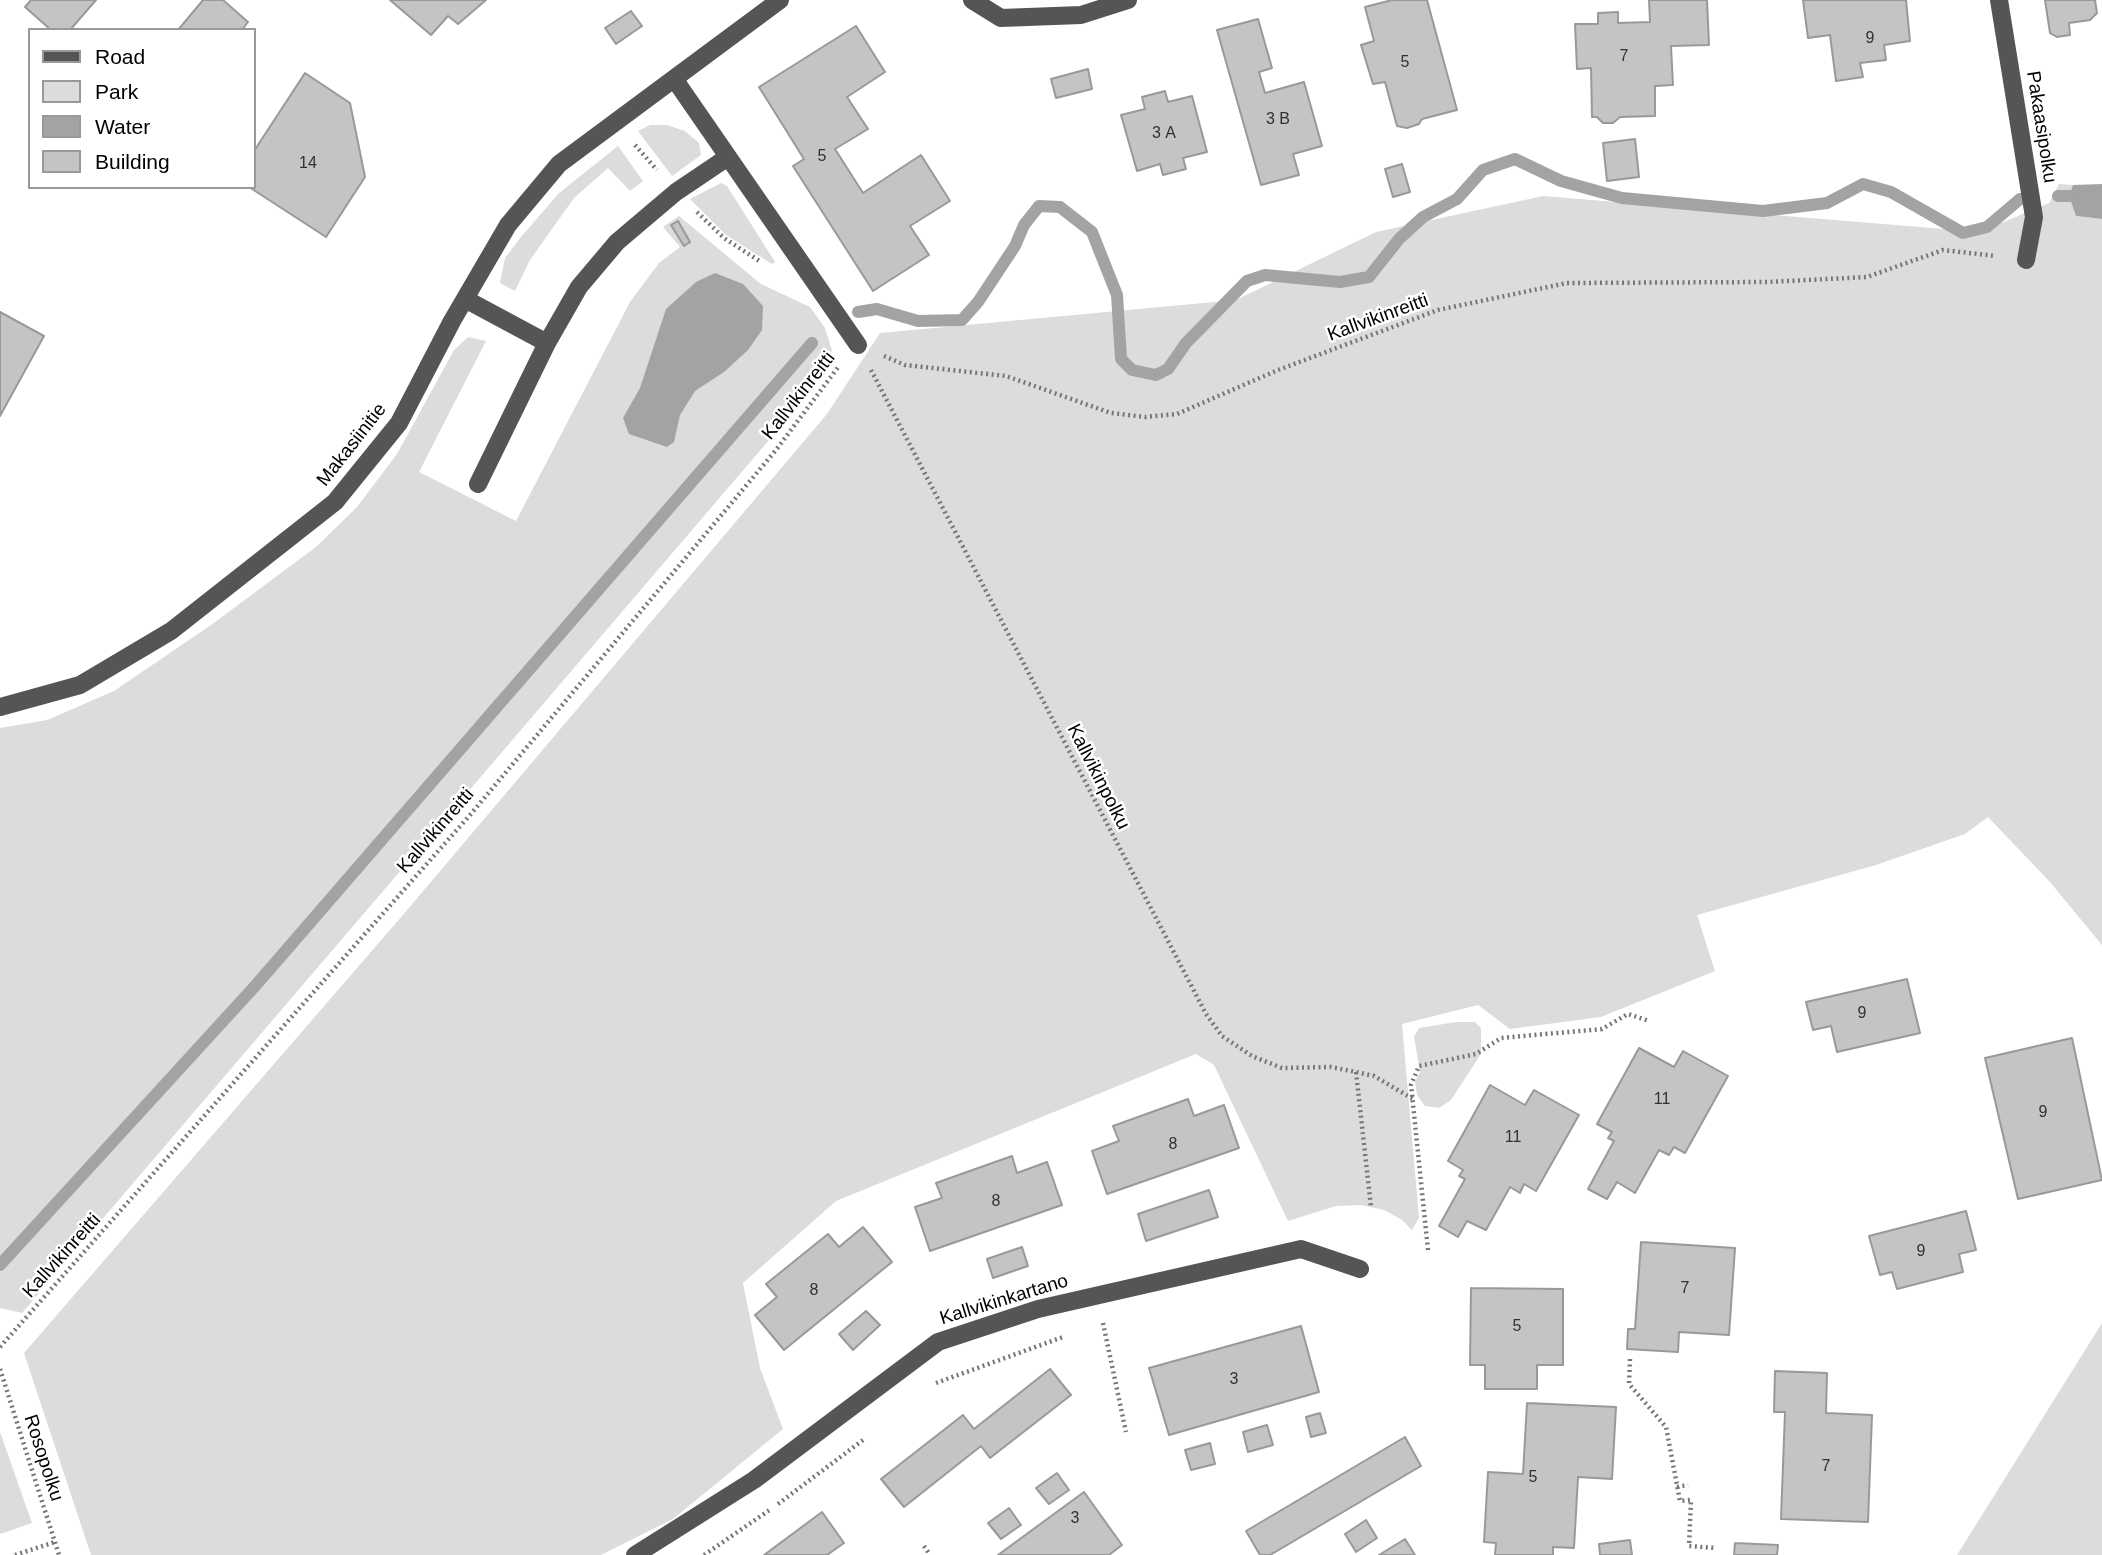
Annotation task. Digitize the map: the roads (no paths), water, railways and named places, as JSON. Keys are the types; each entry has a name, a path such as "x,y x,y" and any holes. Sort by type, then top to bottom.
{"street":[{"name":"Makasiinitie","path":"0,708 79,685 171,631 335,502 399,423 508,225 559,164 780,0"},
{"path":"972,0 1001,18 1081,15 1128,0"},
{"name":"Pakaasipolku","path":"1999,0 2034,217 2026,260"},
{"path":"675,80 858,345"},
{"path":"478,484 547,343 579,288 617,242 676,192 728,157"},
{"path":"465,299 547,343"},
{"name":"Kallvikinkartano","path":"635,1555 754,1480 937,1342 1038,1309 1301,1249 1360,1269"}],"water":[{"path":"2102,184 2102,219 2076,216 2069,196 2073,185"},
{"path":"715,273 743,284 763,306 762,330 748,350 724,372 695,391 680,415 674,442 667,447 629,434 623,418 640,388 666,309 696,282"}],"waterway":[{"path":"858,312 877,309 918,321 962,320 978,302 1015,246 1024,225 1039,206 1060,207 1092,232 1117,295 1121,359 1132,370 1156,375 1168,369 1186,343 1247,281 1265,275 1340,282 1369,277 1399,239 1423,217 1457,199 1483,170 1515,159 1561,181 1622,198 1763,211 1827,203 1863,184 1891,192 1963,233 1987,227 2020,199"},
{"path":"2058,196 2069,196"},
{"path":"0,1265 256,985 812,343"}]}
